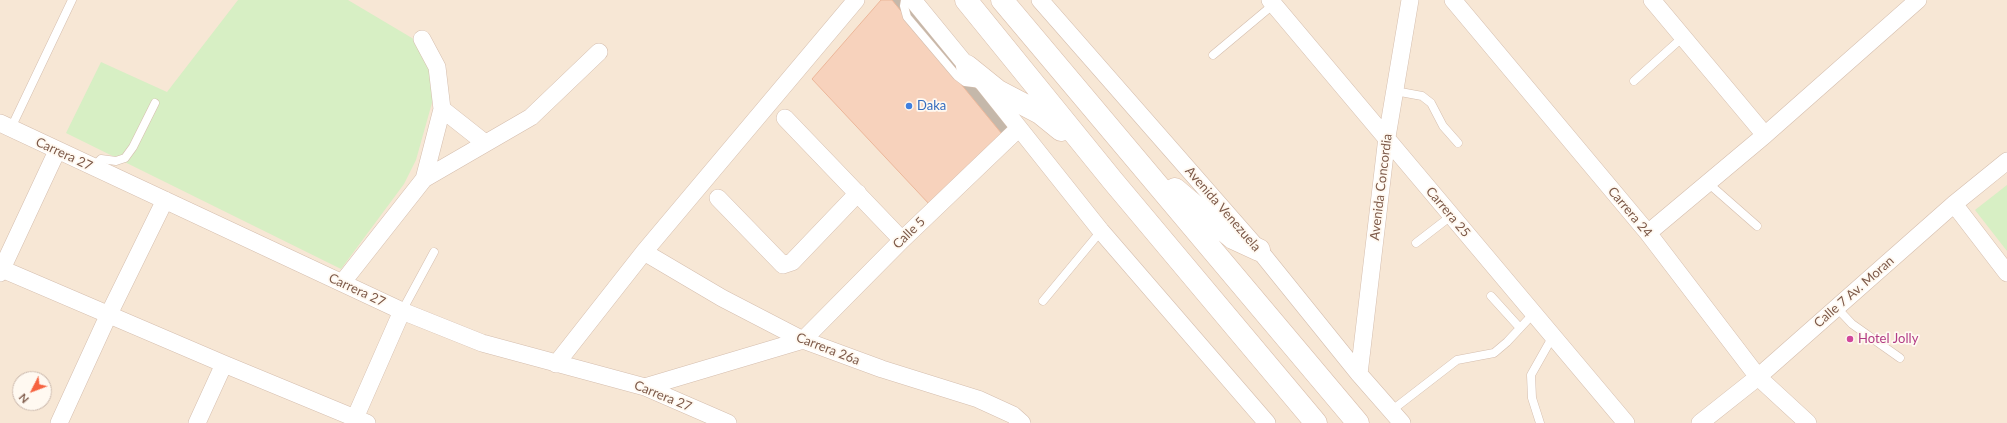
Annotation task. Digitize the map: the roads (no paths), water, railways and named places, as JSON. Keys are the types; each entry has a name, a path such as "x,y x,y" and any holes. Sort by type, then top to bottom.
{"street":[{"path":"556,364 644,252 856,0"},
{"path":"913,0 967,66 984,84 1018,129 1101,231 1267,423"},
{"path":"966,0 1093,156 1316,423"},
{"path":"1002,0 1358,423"},
{"name":"Avenida Venezuela","path":"1040,0 1259,250 1359,374 1397,417"},
{"name":"Avenida Concordia","path":"1359,374 1387,137 1410,0"},
{"name":"Carrera 24","path":"1453,0 1648,233 1758,377 1808,423"},
{"path":"1652,0 1765,135"},
{"path":"1648,233 1765,135 1918,0"},
{"name":"Carrera 25","path":"1272,2 1626,423"},
{"path":"422,39 437,67 442,109 424,179"},
{"path":"342,283 424,179 531,117 599,52"},
{"path":"967,66 998,91 1044,115 1093,156"},
{"path":"442,109 485,143"},
{"path":"785,118 902,240"},
{"name":"Carrera 27","path":"5,126 402,311 482,343 645,387 728,423"},
{"name":"Calle 5","path":"803,340 902,240 1018,129"},
{"path":"57,151 1,271 361,420 402,311"},
{"path":"1132,155 1157,173 1233,238 1259,250"},
{"name":"Calle 7 Av. Moran","path":"1700,423 1758,377 1954,204 2007,160"},
{"path":"718,198 783,265 792,262 858,193"},
{"path":"59,423 108,316 165,200"},
{"path":"1954,204 2007,273"},
{"name":"Carrera 26a","path":"644,252 722,298 803,340 882,369 978,399 1013,415 1022,423"},
{"path":"645,387 803,340"},
{"path":"197,423 224,364"}],"lane":[{"path":"5,126 72,0"},
{"path":"905,0 904,6 907,17 957,76 965,82 984,84"},
{"path":"1213,55 1272,2"},
{"path":"1634,81 1683,37"},
{"path":"1395,91 1422,96 1431,103 1443,126 1458,143"},
{"path":"93,168 101,159 116,161 125,158 133,147 155,103"},
{"path":"1708,183 1757,226"},
{"path":"1416,243 1451,216"},
{"path":"1043,302 1101,231"},
{"path":"402,311 434,252"},
{"path":"1492,296 1520,328"},
{"path":"1837,308 1852,324 1900,358"},
{"path":"1397,417 1457,360 1494,353 1534,313"},
{"path":"1540,423 1532,398 1531,375 1553,336"}],"place":[{"name":"Daka","path":"909,106"},
{"name":"Hotel Jolly","path":"1850,339"}]}
